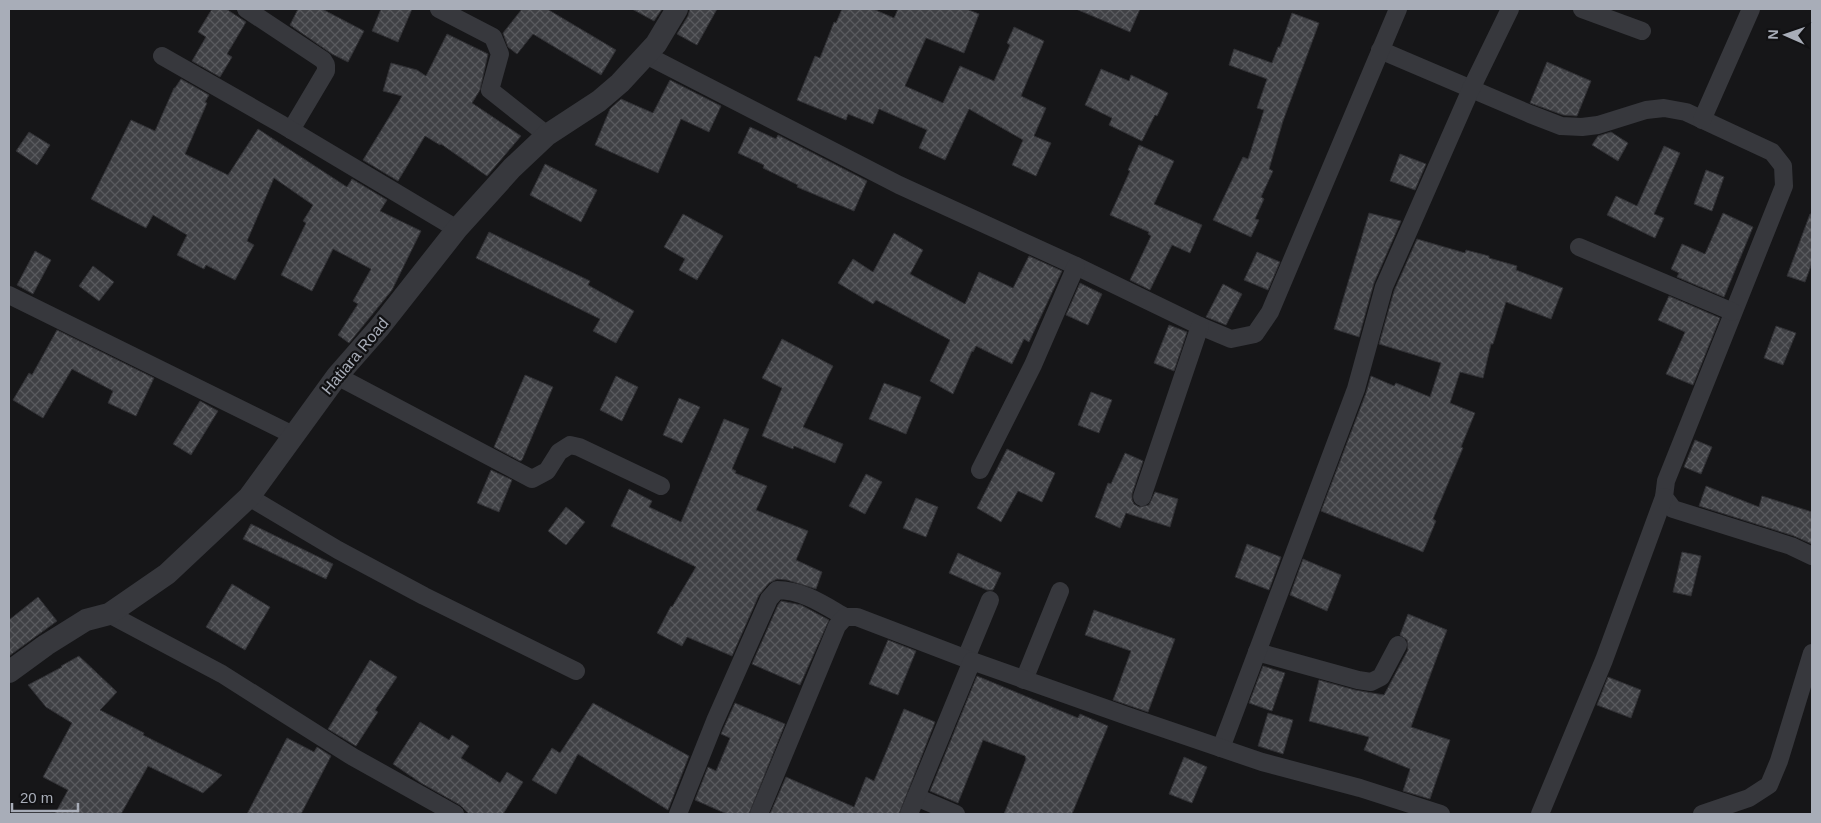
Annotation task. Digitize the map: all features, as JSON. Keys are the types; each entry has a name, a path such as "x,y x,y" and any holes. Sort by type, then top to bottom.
{"street":[{"path":"246,9 323,60 326,65 326,71 291,130"},
{"path":"438,9 493,37 500,49 500,54 490,90 547,135"},
{"name":"Hatiara Road","path":"9,672 46,645 86,620 108,614 166,574 249,497 337,376 379,328 457,229 512,168 547,135 599,101 620,83 656,44 677,9"},
{"path":"646,55 899,185 1231,339 1254,334 1270,312 1398,9"},
{"path":"1221,748 1356,389 1384,287 1471,89 1510,9"},
{"path":"1582,9 1642,32"},
{"path":"1702,120 1751,9"},
{"path":"1380,50 1561,126 1582,127 1598,125 1646,110 1664,108 1686,112 1772,152 1783,166 1784,186 1666,481 1664,497 1604,660 1540,814"},
{"path":"162,56 457,229"},
{"path":"1580,247 1733,312"},
{"path":"980,470 1033,365 1076,266"},
{"path":"9,295 293,434"},
{"path":"1142,497 1200,326"},
{"path":"337,376 532,479 547,471 559,452 570,444 579,446 661,486"},
{"path":"249,497 347,555 424,596 576,671"},
{"path":"1664,497 1673,509 1791,546 1812,556"},
{"path":"678,814 715,721 768,599 777,590 802,593 845,617 857,617 1024,680 1262,762 1360,788 1441,814"},
{"path":"1024,680 1060,590"},
{"path":"909,814 990,600"},
{"path":"108,614 222,674 353,757 455,814"},
{"path":"759,814 837,626 845,617"},
{"path":"1257,652 1371,682 1381,677 1398,645"},
{"path":"1702,814 1750,798 1769,784 1779,761 1812,653"},
{"path":"916,797 956,814"}],"building":[{"path":"212,9 226,9 246,22 227,54 232,57 220,77 192,61 206,37 198,32"},
{"path":"298,9 322,9 364,31 348,62 332,54 290,25"},
{"path":"381,9 412,9 398,42 372,31"},
{"path":"522,9 547,9 616,50 601,75 533,34 517,54 508,47 503,33"},
{"path":"632,9 662,9 654,21"},
{"path":"690,9 717,9 697,45 677,34"},
{"path":"842,9 873,9 894,18 898,9 966,9 979,14 964,53 926,38 905,86 943,103 960,66 994,81 1010,45 1007,43 1014,27 1044,41 1021,96 1046,108 1034,136 1051,143 1036,176 1012,165 1023,140 969,109 945,160 919,148 927,130 879,109 873,124 848,114 846,120 797,100 815,56 820,58 834,22 836,23"},
{"path":"1076,9 1140,9 1130,32"},
{"path":"1292,13 1319,23 1283,121 1269,169 1273,171 1261,197 1264,199 1255,219 1259,220 1251,237 1213,220 1243,157 1248,159 1264,110 1257,108 1267,79 1229,65 1234,49 1272,63"},
{"path":"447,34 488,54 480,90 472,103 521,136 487,176 441,144 425,136 398,181 363,160 402,96 383,91 391,63 417,70 426,76"},
{"path":"1547,62 1591,81 1577,116 1563,115 1530,103"},
{"path":"1101,69 1129,81 1131,75 1168,93 1142,141 1109,125 1112,118 1085,105"},
{"path":"181,79 209,95 185,154 228,175 258,129 347,187 352,179 387,200 380,211 421,231 392,290 349,343 338,335 358,304 353,301 371,269 333,249 312,291 281,275 306,223 303,221 313,205 274,178 247,241 254,245 235,280 206,265 204,269 177,255 187,235 153,215 146,228 91,199 131,120 155,131 174,88"},
{"path":"670,80 721,106 709,132 681,119 658,173 595,145 610,109 621,99 653,113"},
{"path":"750,127 776,139 778,135 867,181 854,211 797,187 798,185 763,168 764,165 738,153"},
{"path":"29,132 50,145 37,165 16,151"},
{"path":"1611,132 1628,143 1618,161 1592,145 1598,136"},
{"path":"1139,145 1174,161 1154,204 1202,225 1190,253 1172,245 1150,290 1130,280 1151,236 1148,234 1149,232 1110,215 1130,171 1128,170"},
{"path":"1664,146 1680,153 1654,214 1664,218 1655,238 1607,215 1616,196 1637,206"},
{"path":"1400,154 1426,164 1415,190 1390,181"},
{"path":"545,164 597,190 581,222 530,195"},
{"path":"1706,170 1724,177 1712,211 1694,204"},
{"path":"1369,213 1401,221 1374,283 1359,337 1334,329"},
{"path":"1723,213 1753,227 1724,297 1677,277 1679,273 1671,269 1682,244 1705,254"},
{"path":"683,214 723,236 697,280 679,270 685,259 664,247"},
{"path":"1810,214 1812,214 1812,263 1805,282 1787,276"},
{"path":"489,232 590,281 588,285 634,311 616,343 593,331 600,319 476,258"},
{"path":"894,233 923,250 910,274 965,304 979,272 1013,288 1029,256 1062,271 1029,342 1024,339 1012,364 976,346 953,394 930,381 950,340 876,300 873,304 838,283 853,259 873,272"},
{"path":"1417,239 1465,253 1466,250 1489,256 1489,258 1517,266 1516,270 1563,288 1551,319 1506,302 1493,344 1491,344 1483,378 1460,372 1450,403 1475,413 1461,447 1463,448 1433,519 1436,521 1423,552 1321,511 1371,376 1394,386 1396,383 1430,397 1441,363 1379,344 1394,291"},
{"path":"35,251 51,260 33,294 17,285"},
{"path":"1257,252 1280,262 1268,290 1244,280"},
{"path":"93,266 114,282 99,301 79,286"},
{"path":"1080,283 1102,294 1088,325 1066,315"},
{"path":"1223,284 1242,294 1226,325 1206,317"},
{"path":"1669,296 1720,318 1693,385 1666,374 1685,332 1658,320"},
{"path":"1169,325 1187,332 1174,371 1154,363"},
{"path":"1776,326 1796,333 1783,365 1764,358"},
{"path":"57,330 154,378 136,416 108,403 113,391 72,369 43,418 13,400 29,373 32,375"},
{"path":"782,339 833,366 803,427 843,444 835,463 794,446 793,449 762,436 782,388 762,378"},
{"path":"525,375 553,387 520,461 494,447"},
{"path":"616,376 638,387 622,421 600,410"},
{"path":"884,383 921,397 906,434 869,419"},
{"path":"1091,392 1112,400 1099,433 1078,425"},
{"path":"679,398 700,407 682,443 663,435"},
{"path":"200,401 218,411 191,455 173,444"},
{"path":"724,419 749,429 732,469 736,471 735,473 767,486 756,510 808,531 796,560 822,572 816,589 787,580 777,579 769,583 759,595 732,656 687,637 682,646 657,633 671,606 696,567 611,526 629,489 652,501 649,507 681,522"},
{"path":"1695,440 1712,447 1701,474 1684,467"},
{"path":"1007,449 1055,473 1042,502 1018,491 1001,522 977,508"},
{"path":"1125,453 1143,461 1132,494 1134,504 1139,507 1149,505 1155,492 1178,499 1170,527 1126,513 1120,528 1095,517 1108,483 1111,484"},
{"path":"491,470 512,480 499,512 477,503"},
{"path":"866,474 882,482 865,514 849,506"},
{"path":"1706,486 1759,507 1762,496 1812,512 1812,544 1794,536 1699,506"},
{"path":"916,498 938,507 926,537 903,528"},
{"path":"566,507 585,522 566,545 548,531"},
{"path":"251,524 333,564 326,579 243,539"},
{"path":"1247,544 1281,557 1269,590 1235,577"},
{"path":"1682,552 1701,556 1691,596 1673,592"},
{"path":"958,553 1001,573 993,590 987,590 949,573"},
{"path":"1303,559 1341,575 1327,611 1290,595"},
{"path":"232,584 270,607 245,650 206,627"},
{"path":"38,597 57,621 9,656 9,620"},
{"path":"781,601 801,605 829,620 800,685 752,664"},
{"path":"1094,610 1175,639 1148,712 1113,700 1131,651 1085,635"},
{"path":"1408,614 1447,630 1411,727 1450,740 1430,799 1403,791 1410,769 1364,750 1369,737 1309,721 1319,680 1355,690 1384,695 1408,650 1407,640 1400,635"},
{"path":"888,640 916,651 898,695 869,684"},
{"path":"79,656 117,692 100,710 144,733 143,735 222,775 203,793 148,766 121,814 55,814 68,790 43,777 72,723 46,707 28,685"},
{"path":"370,660 397,677 375,710 378,712 356,746 328,729"},
{"path":"1263,666 1285,673 1272,711 1249,703"},
{"path":"977,676 1078,718 1080,714 1108,726 1072,814 1004,814 1026,759 1025,756 983,740 958,803 930,791"},
{"path":"1608,677 1641,690 1631,718 1597,705"},
{"path":"593,703 689,756 668,810 578,754 556,794 532,780 552,748 560,753"},
{"path":"735,703 785,724 749,814 727,814 695,800 708,767 716,771 730,738 721,734"},
{"path":"904,709 935,722 899,814 770,814 786,777 854,807 866,777 874,781"},
{"path":"1268,713 1293,720 1283,754 1258,746"},
{"path":"420,722 449,740 452,735 469,746 461,758 500,783 507,772 523,782 503,814 469,814 460,805 421,783 393,764"},
{"path":"287,738 314,752 317,747 331,756 301,814 247,814"},
{"path":"1184,757 1207,767 1192,803 1169,794"}]}
